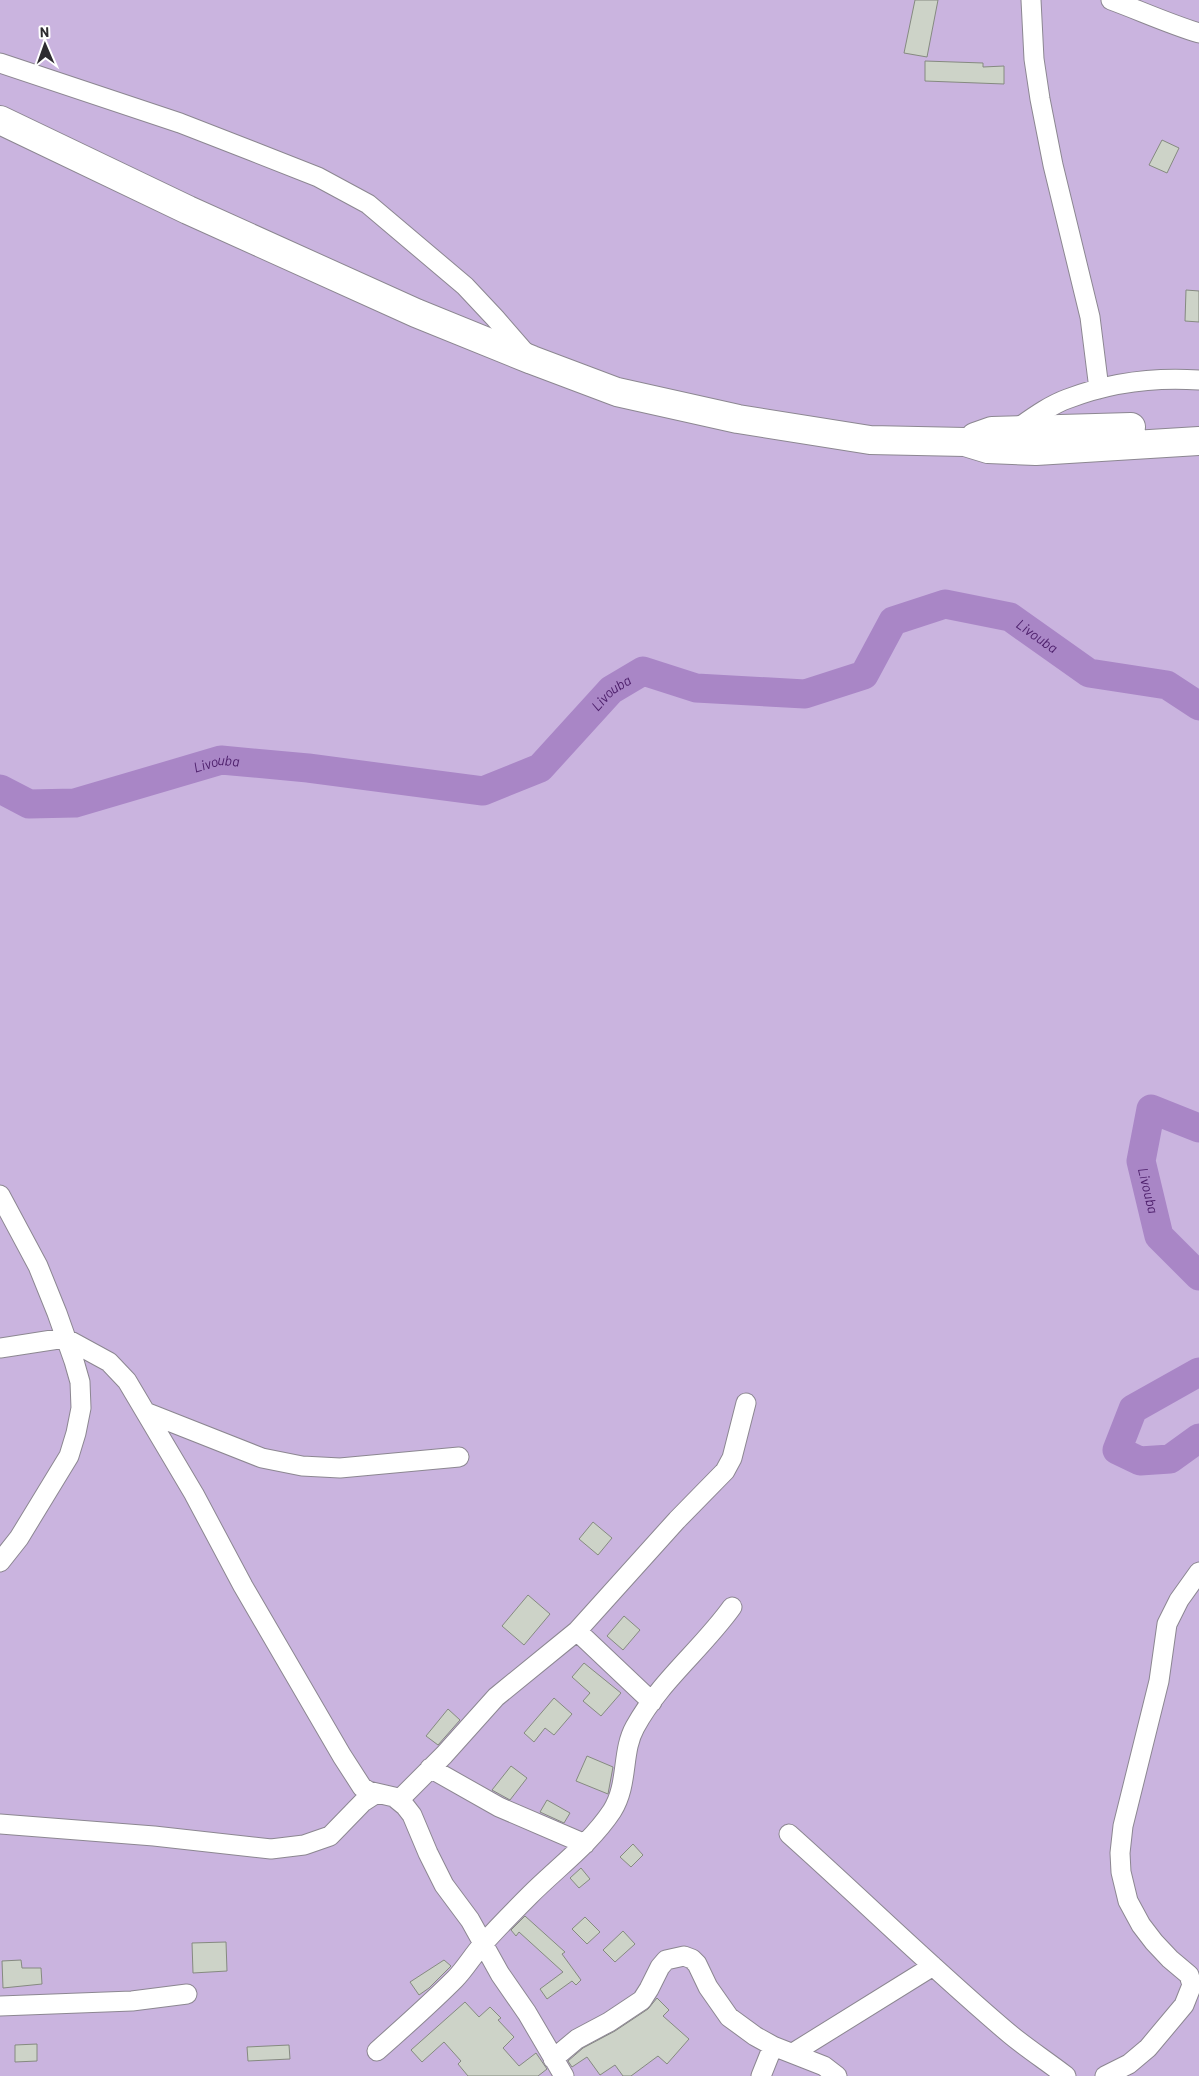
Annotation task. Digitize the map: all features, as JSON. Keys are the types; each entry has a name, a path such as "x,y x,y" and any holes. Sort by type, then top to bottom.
{"highway":[{"path":"0,120 188,210 416,313 617,392 738,419 870,440 965,442 988,449 1036,451 1199,441"},
{"path":"965,442 992,431 1199,424"}],"street":[{"path":"1031,0 1034,59 1040,99 1053,165 1090,317 1099,389"},
{"path":"1111,0 1146,6 1169,24 1199,33"},
{"path":"0,63 180,123 318,177 368,204 465,286 532,360"},
{"path":"1015,430 1041,412 1066,399 1099,389 1134,383 1182,379 1199,380"},
{"path":"0,1195 38,1266 66,1338 80,1382 81,1408 76,1434 68,1456 19,1538 0,1562"},
{"path":"0,1348 66,1338 109,1362 127,1381 148,1413 243,1586 342,1756 362,1787 377,1793 387,1794 399,1800 412,1815 444,1885 470,1920 564,2076"},
{"path":"399,1800 496,1697 577,1631 677,1520 725,1471 732,1458 746,1402"},
{"path":"148,1413 262,1458 302,1466 340,1468 458,1457"},
{"path":"1105,2076 1129,2064 1148,2048 1184,2005 1192,1985 1190,1975 1170,1959 1141,1926 1128,1901 1123,1884 1120,1853 1123,1826 1159,1681 1167,1624 1178,1600 1199,1572"},
{"path":"377,2052 456,1978 483,1944 531,1894 585,1844 613,1810 626,1774 630,1740 635,1727 660,1690 720,1624 732,1607"},
{"path":"577,1631 652,1702"},
{"path":"430,1768 499,1807 585,1844"},
{"path":"0,1824 154,1836 271,1849 304,1845 330,1836 363,1802 377,1793"},
{"path":"789,1834 933,1966 1013,2036 1066,2076"},
{"path":"553,2059 577,2038 609,2022 642,2000 660,1967 666,1960 679,1956 688,1957 697,1964 708,1987 729,2017 755,2036 773,2046 824,2066 837,2076"},
{"path":"793,2053 933,1966"},
{"path":"0,2006 132,2001 187,1994"},
{"path":"761,2076 773,2046"}],"shaded area":[{"path":"0,0 1199,0 1199,2076 0,2076"}],"building":[{"path":"915,0 938,0 927,57 904,53"},
{"path":"925,61 983,63 983,67 1004,66 1004,84 925,81"},
{"path":"1162,140 1179,148 1167,173 1149,165"},
{"path":"1186,290 1199,291 1199,322 1185,321"},
{"path":"593,1522 612,1538 598,1555 579,1539"},
{"path":"528,1595 550,1614 524,1645 502,1626"},
{"path":"624,1616 640,1630 623,1650 607,1636"},
{"path":"584,1663 621,1693 601,1716 583,1701 590,1693 572,1677"},
{"path":"554,1698 572,1714 554,1735 545,1728 534,1742 524,1733"},
{"path":"448,1709 460,1720 438,1745 426,1736"},
{"path":"587,1756 613,1767 608,1794 576,1781"},
{"path":"511,1766 527,1778 510,1800 492,1790"},
{"path":"547,1800 570,1813 564,1823 540,1812"},
{"path":"633,1844 643,1855 631,1867 620,1857"},
{"path":"581,1868 590,1879 579,1888 570,1878"},
{"path":"525,1916 565,1952 562,1954 581,1980 576,1985 572,1981 547,1999 540,1989 563,1972 519,1932 516,1936 511,1930"},
{"path":"585,1917 600,1932 587,1944 572,1929"},
{"path":"623,1931 635,1944 615,1962 603,1950"},
{"path":"226,1942 227,1971 193,1973 192,1943"},
{"path":"21,1960 22,1968 41,1968 42,1984 3,1988 2,1961"},
{"path":"444,1960 451,1966 429,1988 419,1995 410,1982"},
{"path":"657,1998 669,2010 663,2016 689,2039 667,2064 658,2056 631,2076 623,2076 615,2065 600,2075 587,2057 572,2067 568,2061 583,2048 615,2031 648,2009"},
{"path":"465,2002 479,2017 490,2007 501,2018 498,2020 514,2037 503,2048 519,2066 536,2053 547,2069 538,2076 468,2076 458,2064 461,2061 444,2042 422,2062 411,2050"},
{"path":"37,2044 37,2061 15,2062 15,2045"},
{"path":"289,2045 290,2059 248,2061 247,2047"}],"waterway":[{"name":"Livouba","path":"0,789 29,804 75,803 221,760 308,768 483,791 540,768 611,690 643,671 696,688 805,694 864,675 893,621 945,604 1010,617 1089,673 1167,685 1199,706"},
{"name":"Livouba","path":"1199,1128 1151,1109 1141,1161 1159,1236 1199,1276"},
{"name":"Livouba","path":"1199,1372 1133,1409 1117,1450 1140,1461 1170,1459 1199,1438"}]}
